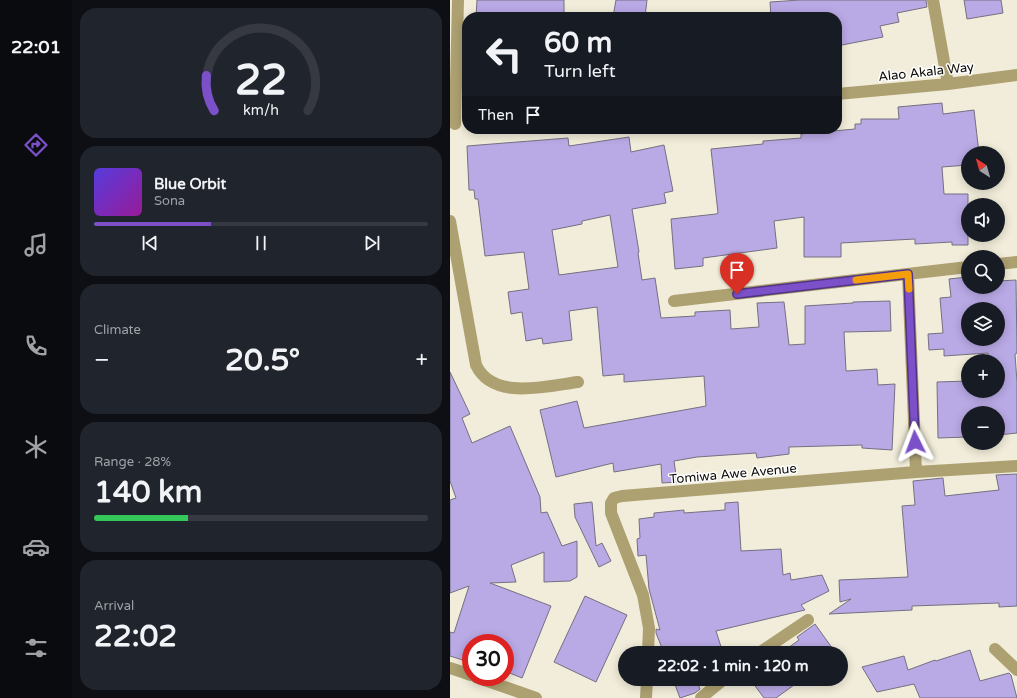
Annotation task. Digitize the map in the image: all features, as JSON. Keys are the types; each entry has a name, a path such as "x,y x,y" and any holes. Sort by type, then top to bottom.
{"street":[{"path":"458,0 452,124 462,123"},
{"path":"933,0 948,84"},
{"name":"Alao Akala Way","path":"842,94 948,84 1017,75"},
{"path":"450,221 476,365 480,373 498,385 520,389 578,382"},
{"path":"1005,263 1017,262"},
{"path":"674,301 961,268"},
{"path":"908,274 916,472"},
{"name":"Tomiwa Awe Avenue","path":"648,646 649,628 643,595 611,513 611,503 614,498 622,496 916,472 1017,466"},
{"path":"769,646 808,620"},
{"path":"995,649 1017,670"},
{"path":"450,668 462,672"},
{"path":"502,686 536,698"},
{"path":"646,698 647,686"},
{"path":"701,698 716,686"}],"building":[{"path":"477,0 564,0 564,12 476,12"},
{"path":"616,0 647,0 646,12 614,12"},
{"path":"800,0 926,0 927,7 897,13 899,22 880,26 883,37 842,45 842,12 771,12 770,2"},
{"path":"964,0 1001,0 1003,13 967,19"},
{"path":"942,103 943,114 974,110 978,146 961,146 961,166 942,167 944,194 968,194 968,198 961,198 961,242 968,242 968,245 952,245 952,242 915,244 915,239 841,243 841,257 804,257 804,217 774,221 777,248 703,258 703,266 675,269 671,219 718,213 711,149 763,144 763,141 801,138 801,134 842,134 842,130 855,129 855,124 861,124 861,119 899,119 898,107"},
{"path":"629,137 631,152 664,145 673,191 664,193 666,203 632,209 642,280 655,278 661,318 695,316 695,312 730,310 731,329 759,327 757,303 784,302 789,345 805,344 805,306 890,301 891,331 844,332 846,371 877,369 878,385 895,384 892,450 862,448 862,445 789,447 789,454 757,458 756,453 697,457 674,461 677,482 662,483 661,464 614,472 613,463 556,477 540,410 577,401 584,428 706,406 704,376 624,382 624,374 603,376 597,307 569,311 572,340 543,344 542,338 526,341 522,312 511,314 508,292 529,289 524,252 485,256 478,199 475,199 474,190 469,190 467,146 568,138 569,146","holes":["610,215 618,267 559,275 552,230 582,224 582,221"]},
{"path":"961,278 961,294 1005,294 1005,281 1016,280 1017,353 1015,354 1017,382 1017,433 1005,434 1005,406 961,406 961,437 938,438 937,382 961,381 961,398 1005,398 1005,354 988,353 944,356 944,349 929,350 928,334 943,333 940,298 951,297 949,279"},
{"path":"450,372 470,414 462,418 472,443 510,426 540,497 541,513 547,512 562,546 577,541 577,577 570,581 544,582 544,552 511,565 516,582 490,583 551,606 522,678 514,675 514,634 462,634 462,660 450,656 450,632 454,633 469,586 450,593 450,500 456,498 450,481"},
{"path":"1017,474 1017,606 999,607 999,603 912,606 912,610 829,614 851,599 840,602 839,580 908,577 902,506 915,505 913,481 943,478 945,496 999,490 996,475"},
{"path":"592,502 596,546 602,543 611,561 599,567 575,517 574,504"},
{"path":"738,502 741,551 781,549 783,575 790,573 791,580 822,575 829,591 801,605 805,610 716,631 721,646 661,646 656,633 656,629 660,630 649,589 646,555 638,556 637,539 640,538 639,519 654,517 654,513 684,510 684,513 725,510 725,503"},
{"path":"585,596 627,615 596,682 554,662"},
{"path":"815,624 831,646 791,646 799,640 797,637"},
{"path":"970,650 980,681 1009,673 1011,675 1017,698 920,698 914,684 877,692 862,667 904,656 908,670 935,660 936,661"},
{"path":"676,686 699,686 700,689 695,693 680,698"},
{"path":"755,686 793,686 776,698 764,698"}],"slow traffic":[{"path":"856,280 908,274 909,289"}],"route":[{"path":"737,294 908,274 915,442"}]}
